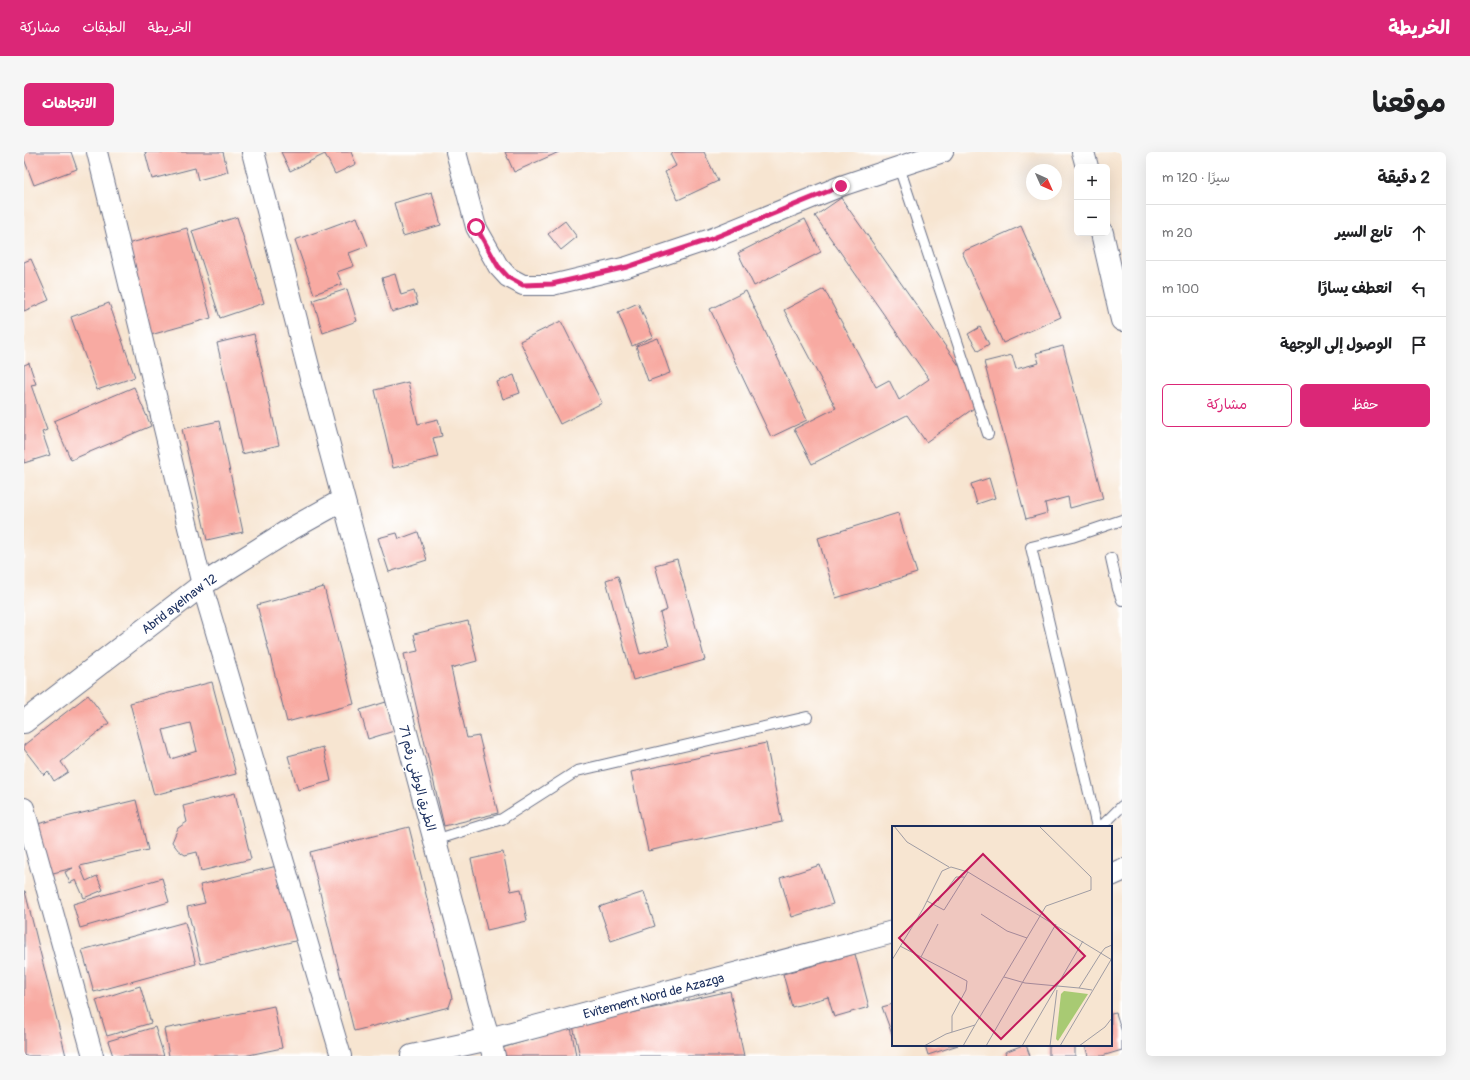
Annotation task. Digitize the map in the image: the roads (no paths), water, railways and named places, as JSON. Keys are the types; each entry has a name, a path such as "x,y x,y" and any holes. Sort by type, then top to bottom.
{"main road":[{"name":"الطريق الوطني رقم 71","path":"254,152 343,500 491,1047"},
{"path":"1083,152 1086,164"},
{"path":"1103,236 1122,320"},
{"name":"Abrid aɣelnaw 12","path":"24,722 202,585 291,529 343,500"},
{"path":"1112,875 1122,870"},
{"name":"Evitement Nord de Azazga","path":"412,1056 491,1047 892,932"}],"street":[{"path":"97,152 202,585 341,1056"},
{"path":"456,152 476,227 498,266 508,277 523,285 552,284 627,267 711,239 841,186 942,152"},
{"path":"24,808 92,1056"}],"lane":[{"path":"899,167 988,434"},
{"path":"1097,826 1031,547 1072,537 1122,520"},
{"path":"1111,558 1122,600"},
{"path":"435,840 502,819 577,771 807,717"},
{"path":"1102,826 1122,806"}]}
